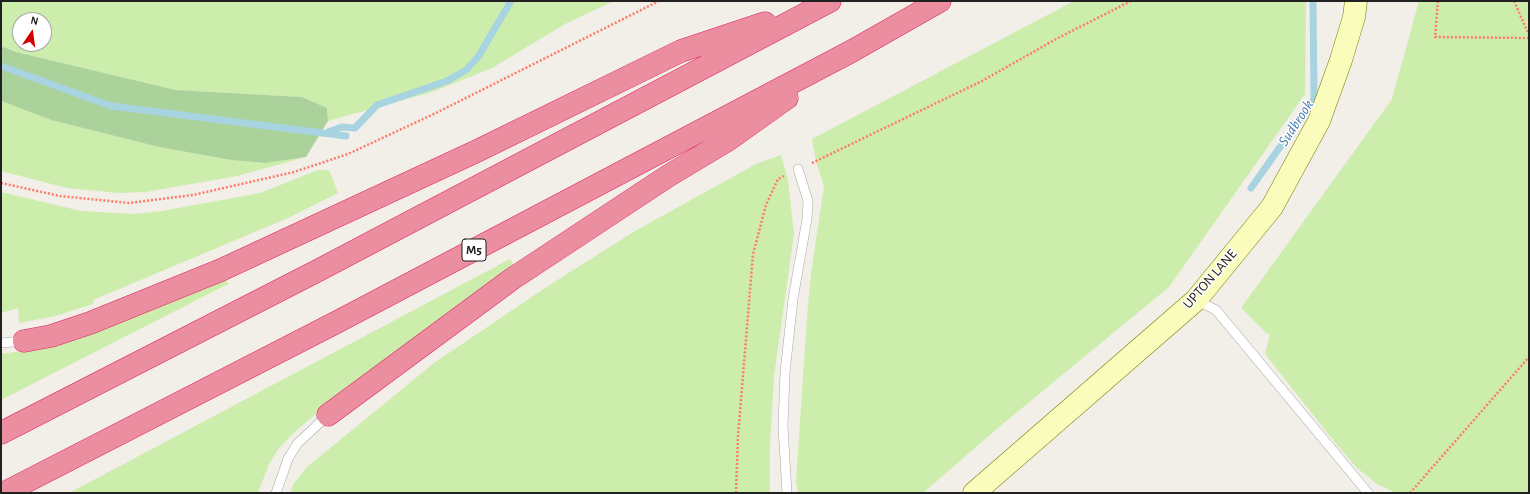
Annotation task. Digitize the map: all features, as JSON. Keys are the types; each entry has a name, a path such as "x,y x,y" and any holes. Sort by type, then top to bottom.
{"highway":[{"name":"M5","path":"4,493 344,318 852,51 940,1"},
{"path":"24,341 51,336 90,323 221,270 477,150 681,51 828,2"},
{"path":"1,433 317,271 828,2"},
{"name":"M5","path":"328,415 512,279 668,176 728,140 852,51"}],"street":[{"name":"UPTON LANE","path":"974,493 1196,300 1272,207 1319,121 1341,60 1354,17 1356,1"}],"lane":[{"path":"787,493 783,427 785,372 793,299 807,219 808,201 798,169"},
{"path":"1196,300 1216,310 1368,493"},
{"path":"1,343 24,341"},
{"path":"276,493 288,459 297,444 328,415"}],"path":[{"path":"1,183 60,196 129,203 193,195 294,172 348,154 418,121 659,1"},
{"path":"736,493 738,436 753,254 766,206 778,179 903,120 1131,1"},
{"path":"1438,1 1435,37 1529,38"},
{"path":"1514,1 1529,35"},
{"path":"1410,493 1529,357"}],"green space":[{"path":"1,1 614,1 565,24 492,68 432,92 328,121 327,108 302,97 176,90 16,52 52,52 52,12 12,12 12,50 1,46"},
{"path":"1074,1 1306,1 1305,94 1169,287 999,427 923,493 798,493 796,481 807,317 811,274 824,186 816,162 812,139"},
{"path":"1419,1 1529,1 1529,493 1396,493 1377,484 1357,468 1337,445 1265,354 1270,334 1267,334 1241,308 1392,99"},
{"path":"1,46 12,50 12,52 176,90 302,97 327,108 328,121 306,157 265,163 231,160 159,147 51,120 1,101"},
{"path":"1,101 51,120 159,147 231,160 265,163 306,157 237,176 146,192 119,193 67,188 1,171"},
{"path":"781,155 788,180 794,234 774,376 770,444 770,493 290,493 294,483 307,467 434,363 548,286 635,231 756,164"},
{"path":"318,170 329,170 338,193 288,218 93,300 93,304 56,316 19,323 18,308 1,313 1,192 81,211 133,214 162,211 260,193"},
{"path":"510,259 515,267 328,404 298,429 279,448 269,464 258,493 69,493"},
{"path":"225,276 228,284 1,400 1,354 21,351"}],"waterway":[{"path":"328,132 342,127 355,128 377,105 447,81 466,70 478,57 511,1"},
{"name":"Sudbrook","path":"1251,188 1314,99 1313,1"},
{"path":"1,66 111,106 346,136"}]}
